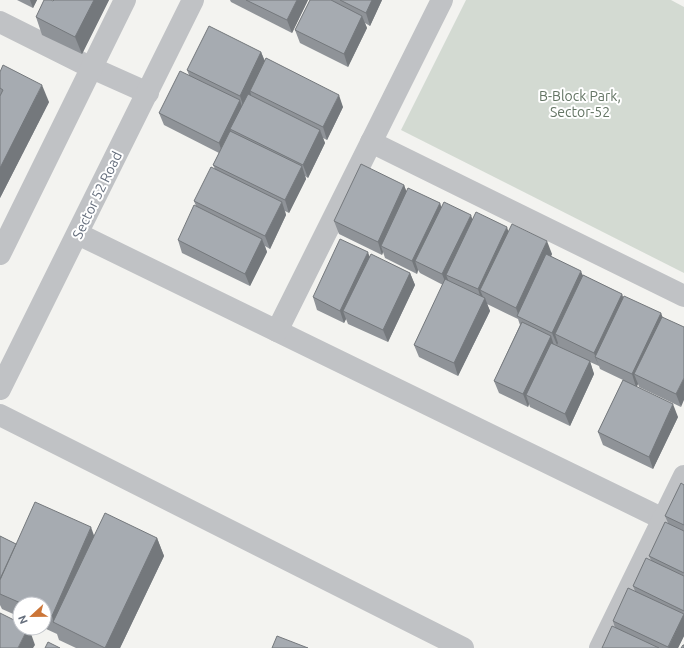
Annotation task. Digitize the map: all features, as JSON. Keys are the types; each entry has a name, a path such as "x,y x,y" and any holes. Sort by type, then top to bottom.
{"street":[{"path":"0,254 125,0"},
{"name":"Sector 52 Road","path":"0,390 193,0"},
{"path":"277,331 442,0"},
{"path":"0,22 92,68 148,93"},
{"path":"371,142 684,296"},
{"path":"78,234 663,519"},
{"path":"0,415 463,648"},
{"path":"600,648 684,476"}],"green space":[{"name":"B-Block Park, Sector-52","path":"466,0 671,0 684,7 684,273 401,130"}],"building":[{"path":"44,0 94,0 75,37 36,17"},
{"path":"246,0 297,0 287,20"},
{"path":"310,0 331,0 362,16 344,54 295,30"},
{"path":"340,0 372,0 366,13"},
{"path":"209,26 261,52 240,96 187,70"},
{"path":"266,58 339,95 323,127 250,91"},
{"path":"3,65 42,85 0,168 0,96 3,90 0,88 0,72"},
{"path":"180,71 240,100 219,143 159,113"},
{"path":"248,94 320,130 303,165 230,129"},
{"path":"230,131 302,166 285,200 213,165"},
{"path":"361,164 404,185 378,242 334,221"},
{"path":"211,167 282,202 265,236 194,201"},
{"path":"408,188 440,203 412,261 381,246"},
{"path":"444,202 471,215 442,274 415,261"},
{"path":"194,205 262,239 245,274 178,240"},
{"path":"476,212 507,227 478,289 446,275"},
{"path":"512,224 547,241 516,308 480,290"},
{"path":"340,239 368,252 340,311 313,297"},
{"path":"371,254 410,273 383,330 343,311"},
{"path":"546,254 581,271 552,333 517,316"},
{"path":"583,275 622,294 594,353 555,334"},
{"path":"445,279 485,298 454,363 414,345"},
{"path":"624,296 661,313 632,374 595,357"},
{"path":"662,317 684,327 684,378 676,394 634,374"},
{"path":"522,322 551,336 523,394 494,381"},
{"path":"551,343 590,361 565,414 526,395"},
{"path":"623,380 673,404 649,457 598,432"},
{"path":"681,483 684,485 684,525 665,516"},
{"path":"35,502 91,527 52,616 52,596 12,596 12,599 0,594 0,580"},
{"path":"105,513 157,538 105,648 53,622"},
{"path":"665,522 684,531 684,573 649,556"},
{"path":"0,536 16,544 0,579"},
{"path":"646,558 684,576 684,611 633,586"},
{"path":"628,588 684,614 668,647 613,621"},
{"path":"0,613 12,619 12,636 24,636 18,648 0,648"},
{"path":"612,626 659,648 602,648"},
{"path":"277,636 308,648 272,648"},
{"path":"48,642 60,648 45,648"}]}
